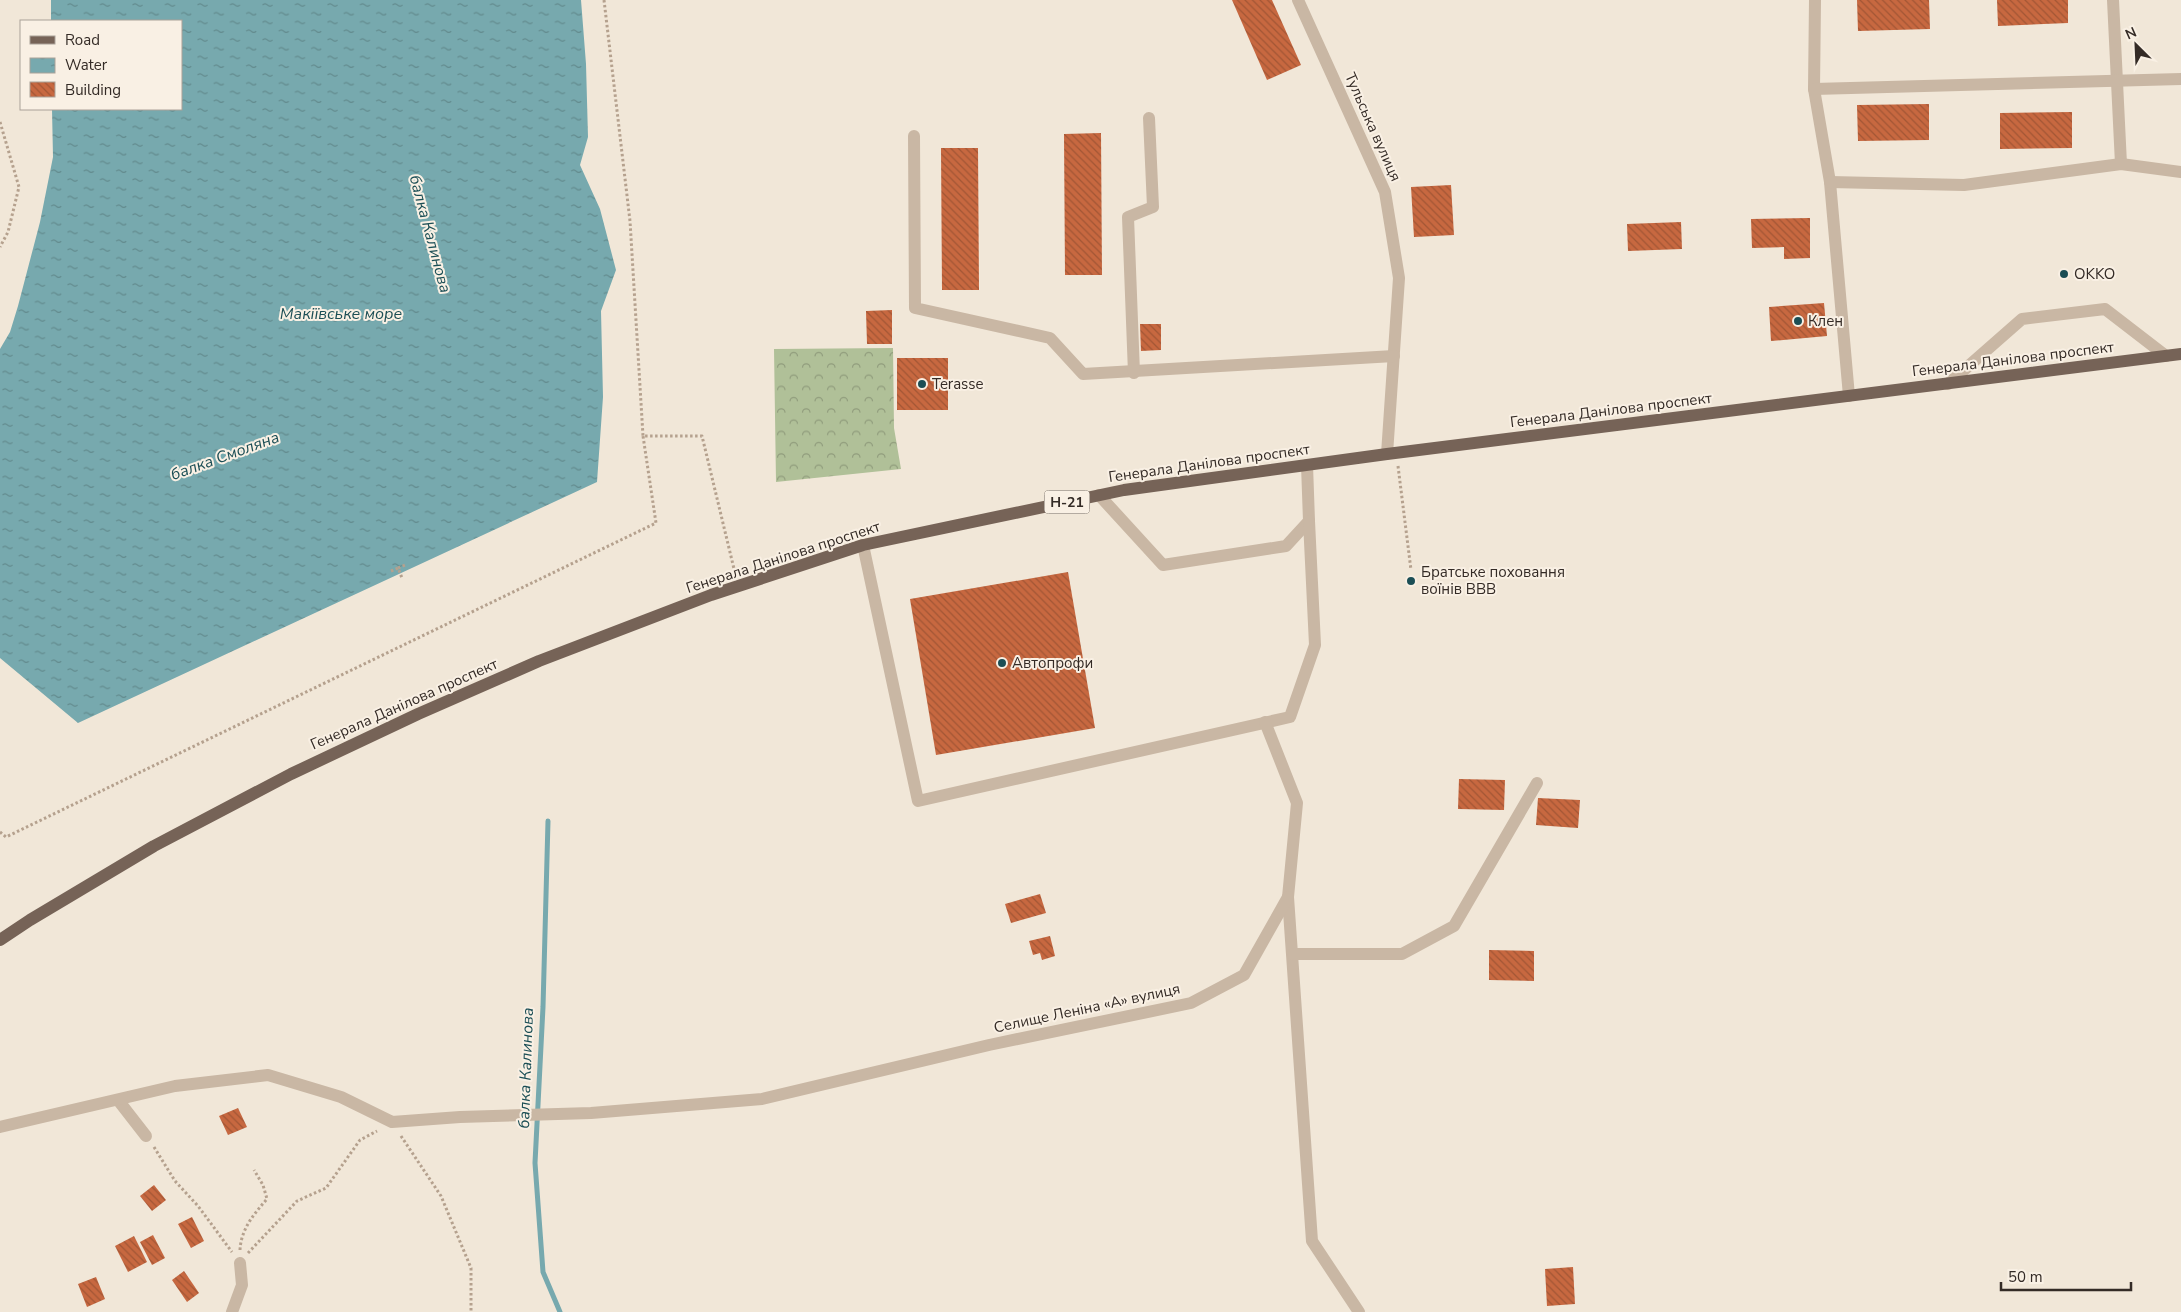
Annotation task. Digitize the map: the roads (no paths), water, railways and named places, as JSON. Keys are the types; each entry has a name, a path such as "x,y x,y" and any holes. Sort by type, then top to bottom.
{"main road":[{"name":"Генерала Данілова проспект","path":"0,940 154,846 291,774 418,714 539,662 738,586 863,545 1099,495 1392,453 2181,354"}],"street":[{"name":"Тульська вулиця","path":"1298,0 1385,192 1399,278 1394,356 1392,453"},
{"path":"1815,0 1814,89 1830,182 1849,396"},
{"path":"2113,0 2115,80 2121,164"},
{"path":"1814,89 2181,79"},
{"path":"1134,372 1128,217 1153,207 1149,118"},
{"path":"914,136 915,308 1050,338 1083,374 1394,356"},
{"path":"1830,182 1964,185 2121,164 2181,172"},
{"path":"1948,384 2022,319 2105,309 2166,356"},
{"path":"863,545 918,801 1290,717 1315,645 1307,465"},
{"path":"1099,495 1163,565 1286,546 1309,521"},
{"path":"1265,722 1297,803 1288,897 1312,1240 1359,1312"},
{"path":"1293,954 1402,954 1454,926 1537,783"},
{"name":"Селище Леніна «А» вулиця","path":"118,1100 174,1086 268,1074 341,1096 392,1122 460,1117 591,1113 762,1099 989,1045 1191,1003 1244,975 1288,897"},
{"path":"0,1127 58,1112 118,1100 146,1136"},
{"path":"232,1312 242,1285 240,1263"}],"water":[{"name":"Макіївське море","path":"51,0 581,0 586,64 588,137 580,165 600,209 616,270 601,311 603,397 597,482 78,723 0,658 0,349 10,332 40,222 53,157 52,110 182,110 182,20 51,20"}],"waterway":[{"name":"балка Калинова","path":"548,821 543,1007 535,1163 543,1272 560,1312"}],"place":[{"name":"OKKO","path":"2064,274"},
{"name":"Клен","path":"1798,321"},
{"name":"Terasse","path":"922,384"},
{"name":"Братське поховання воїнів ВВВ","path":"1411,581"},
{"name":"Автопрофи","path":"1002,663"}],"water label":[{"name":"балка Смоляна","path":"225,456"}]}
